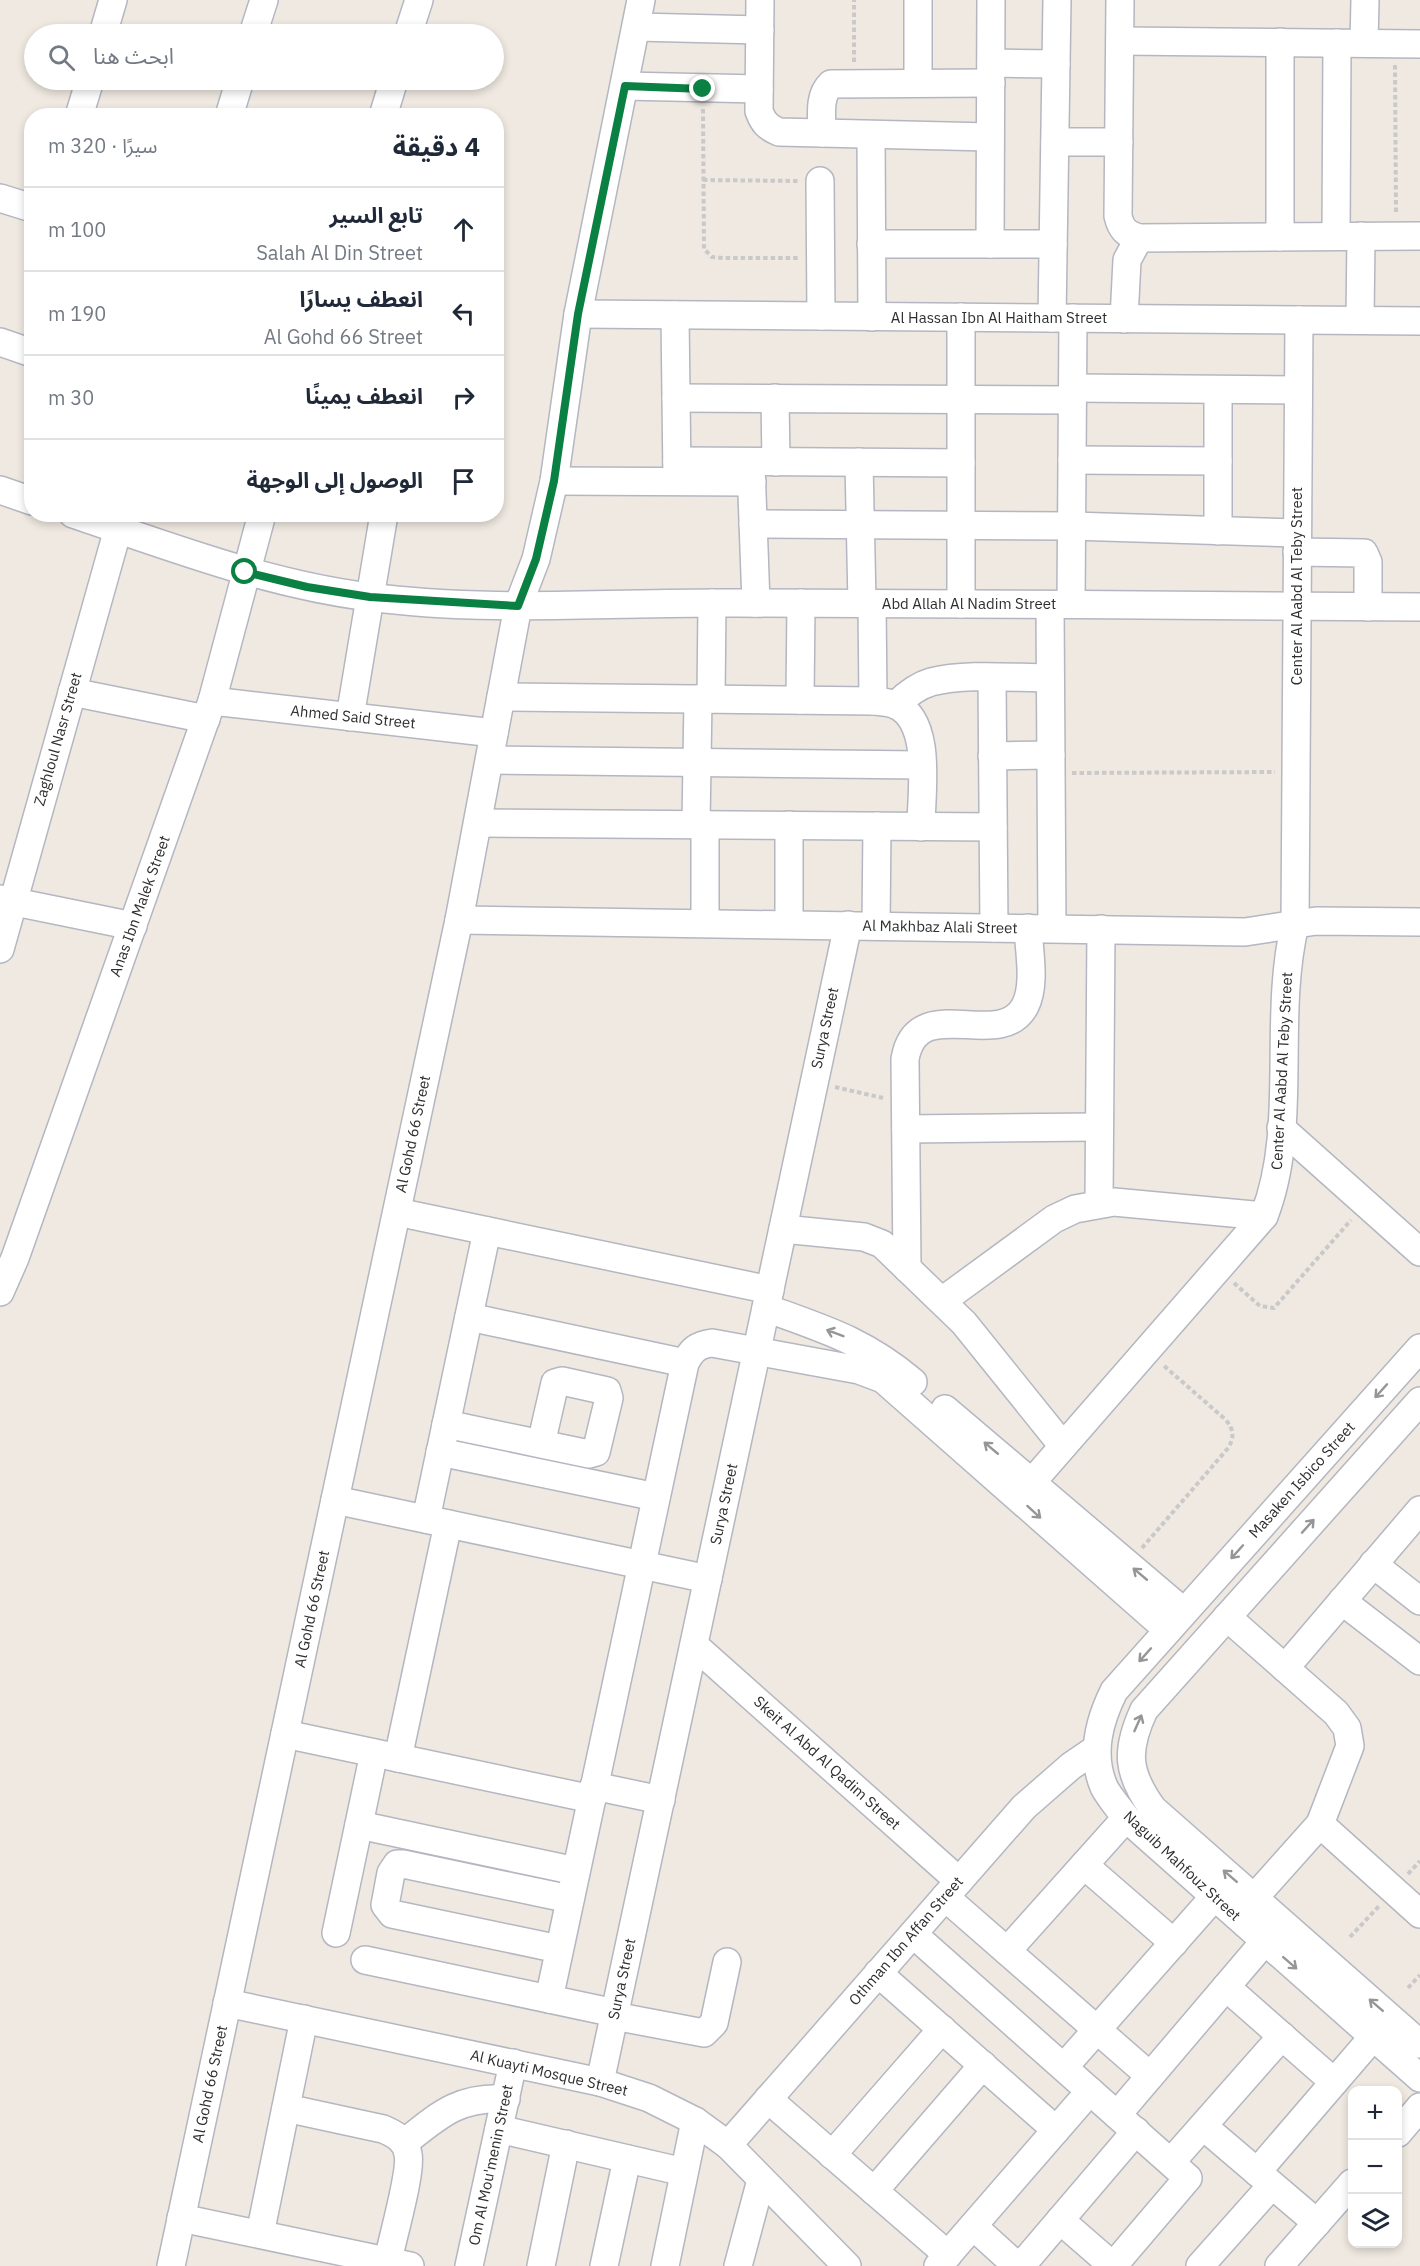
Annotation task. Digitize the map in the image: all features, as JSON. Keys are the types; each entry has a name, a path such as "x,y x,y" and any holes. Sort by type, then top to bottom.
{"street":[{"path":"106,24 113,0"},
{"path":"256,24 264,0"},
{"path":"411,24 418,0"},
{"name":"Al Gohd 66 Street","path":"171,2266 459,920 518,606 536,559 554,481 578,314 641,0"},
{"path":"760,0 759,111 762,120 769,128 778,132 822,134 990,137"},
{"path":"918,0 918,82"},
{"path":"990,244 991,0"},
{"path":"907,1268 905,1059 908,1043 919,1030 934,1025 995,1024 1013,1019 1025,1006 1040,928 1051,764 1050,678 1072,526 1072,394 1053,244 1057,0"},
{"path":"1120,0 1118,216 1120,226 1128,235 1139,238 1408,236"},
{"path":"1364,43 1365,0"},
{"path":"637,27 760,30"},
{"path":"1120,41 1408,44"},
{"path":"1280,42 1280,237"},
{"path":"1337,43 1348,236 1360,320"},
{"path":"822,134 825,90 831,84 918,82 1056,64"},
{"path":"625,86 759,89"},
{"path":"81,108 87,90"},
{"path":"231,108 237,90"},
{"path":"385,108 391,90"},
{"path":"871,135 872,317"},
{"path":"1055,142 1119,142"},
{"path":"820,181 821,316"},
{"path":"0,198 24,206"},
{"path":"1124,319 1127,260 1139,238"},
{"path":"872,244 1053,244"},
{"name":"Al Hassan Ibn Al Haitham Street","path":"578,314 1420,321"},
{"path":"675,315 677,472"},
{"path":"961,317 961,604"},
{"name":"Center Al Aabd Al Teby Street","path":"1032,1482 1264,1216 1275,1188 1279,1168 1281,1128 1284,990 1296,924 1299,320"},
{"path":"0,342 24,350"},
{"path":"676,398 961,399 1218,390 1298,390"},
{"path":"1218,390 1218,531"},
{"path":"756,603 753,524 760,469 775,398"},
{"path":"1072,460 1218,461"},
{"path":"554,481 859,462 961,463"},
{"path":"859,462 860,525 867,604 884,703"},
{"path":"0,490 24,498"},
{"name":"Abd Allah Al Nadim Street","path":"97,522 245,572 307,587 370,597 518,606 801,603 1420,607"},
{"name":"Anas Ibn Malek Street","path":"0,1292 15,1258 209,710 260,522"},
{"path":"350,717 383,522"},
{"path":"753,524 1072,526 1218,531 1364,553 1368,562 1368,606"},
{"name":"Zaghloul Nasr Street","path":"0,949 6,900 72,692 118,529"},
{"path":"705,923 697,763 712,603"},
{"path":"800,700 801,603"},
{"path":"501,697 884,703 930,682 950,679 1050,678"},
{"path":"992,679 994,928"},
{"name":"Ahmed Said Street","path":"72,692 209,710 350,717 495,733"},
{"path":"884,703 913,719 921,740 921,827"},
{"path":"992,756 1051,764"},
{"path":"489,760 921,765"},
{"path":"478,823 993,827"},
{"path":"789,825 789,924"},
{"path":"876,926 877,826"},
{"path":"6,900 133,926"},
{"name":"Al Makhbaz Alali Street","path":"459,920 1245,932 1316,921 1420,922"},
{"name":"Surya Street","path":"600,2082 848,925"},
{"path":"1099,1203 1101,929"},
{"path":"906,1116 1099,1127"},
{"path":"1281,1128 1420,1252"},
{"path":"942,1301 1054,1219 1076,1209 1099,1203 1264,1216"},
{"path":"397,1212 487,1231 768,1299 863,1345 885,1358 1128,1564 1176,1621"},
{"path":"783,1229 873,1239 882,1244 964,1323 1063,1446"},
{"path":"336,1933 359,1825 386,1756 437,1522 440,1452 487,1231"},
{"path":"469,1317 685,1362"},
{"path":"549,1999 685,1362 690,1352 700,1344 712,1343 859,1370 883,1379 1176,1621"},
{"name":"Masaken Isbico Street","path":"1176,1621 1420,1348"},
{"path":"1254,1898 1320,1824 1350,1746 1347,1728 1336,1713 1227,1617 1420,1401"},
{"path":"446,1424 541,1444"},
{"path":"440,1452 656,1497"},
{"path":"335,1500 708,1579"},
{"path":"1285,1668 1373,1564 1416,1523"},
{"path":"1373,1564 1420,1601"},
{"path":"1342,1601 1420,1661"},
{"name":"Naguib Mahfouz Street","path":"1227,1617 1144,1710 1132,1735 1131,1761 1138,1787 1154,1809 1420,2044"},
{"name":"Naguib Mahfouz Street","path":"1176,1621 1114,1690 1100,1718 1096,1749 1104,1786 1126,1818 1420,2078"},
{"name":"Skeit Al Abd Al Qadim Street","path":"694,1646 952,1889 1008,1951 1150,2076"},
{"path":"285,1734 386,1756 593,1792 661,1800"},
{"name":"Othman Ibn Affan Street","path":"728,2145 1024,1806 1096,1749"},
{"path":"1008,1951 1126,1818"},
{"path":"1320,1824 1420,1914"},
{"path":"359,1825 576,1871"},
{"path":"559,1949 392,1914 385,1905 387,1890 393,1868 403,1864 570,1899"},
{"path":"1084,1865 1174,1942"},
{"path":"1064,2067 1214,1897"},
{"path":"913,1934 1188,2178 1113,2266 1060,2220"},
{"path":"973,2226 1019,2266 1060,2220 1126,2123 1150,2076 1265,1941"},
{"path":"365,1960 704,2033 714,2023 727,1962"},
{"path":"878,1973 1056,2130"},
{"path":"1226,1987 1334,2082"},
{"name":"Al Kuayti Mosque Street","path":"227,2003 600,2082 649,2098 695,2121 728,2145 847,2266"},
{"path":"260,2234 304,2019"},
{"path":"832,2155 942,2029"},
{"path":"1171,2162 1282,2036"},
{"path":"1200,2266 1334,2082 1373,2037"},
{"name":"Om Al Mou'menin Street","path":"469,2266 513,2063"},
{"path":"874,2191 983,2065"},
{"path":"768,2099 874,2191 943,2260 1090,2091"},
{"path":"404,2142 460,2103 483,2098 506,2099"},
{"path":"1402,2128 1420,2107"},
{"path":"181,2218 383,2263 409,2163 404,2142 395,2134 383,2129 286,2108"},
{"path":"665,2266 695,2121"},
{"path":"1203,2126 1317,2223"},
{"path":"499,2129 684,2172"},
{"path":"541,2266 566,2144"},
{"path":"604,2266 627,2159"},
{"path":"738,2266 761,2180"},
{"path":"1279,2266 1348,2189"}],"path":[{"path":"854,0 854,82"},
{"path":"1408,44 1408,236"},
{"path":"703,89 702,237 704,249 712,257 821,258"},
{"path":"703,180 820,181"},
{"path":"1051,764 1296,771"},
{"path":"814,1082 906,1116"},
{"path":"1217,1269 1260,1306 1274,1308 1366,1204"},
{"path":"1128,1564 1229,1447 1233,1438 1232,1428 1226,1420 1146,1351"},
{"path":"1408,1988 1420,1975"}],"route":[{"path":"245,572 307,587 370,597 518,606 536,559 544,530 554,481 578,314 625,86 703,89"}]}
